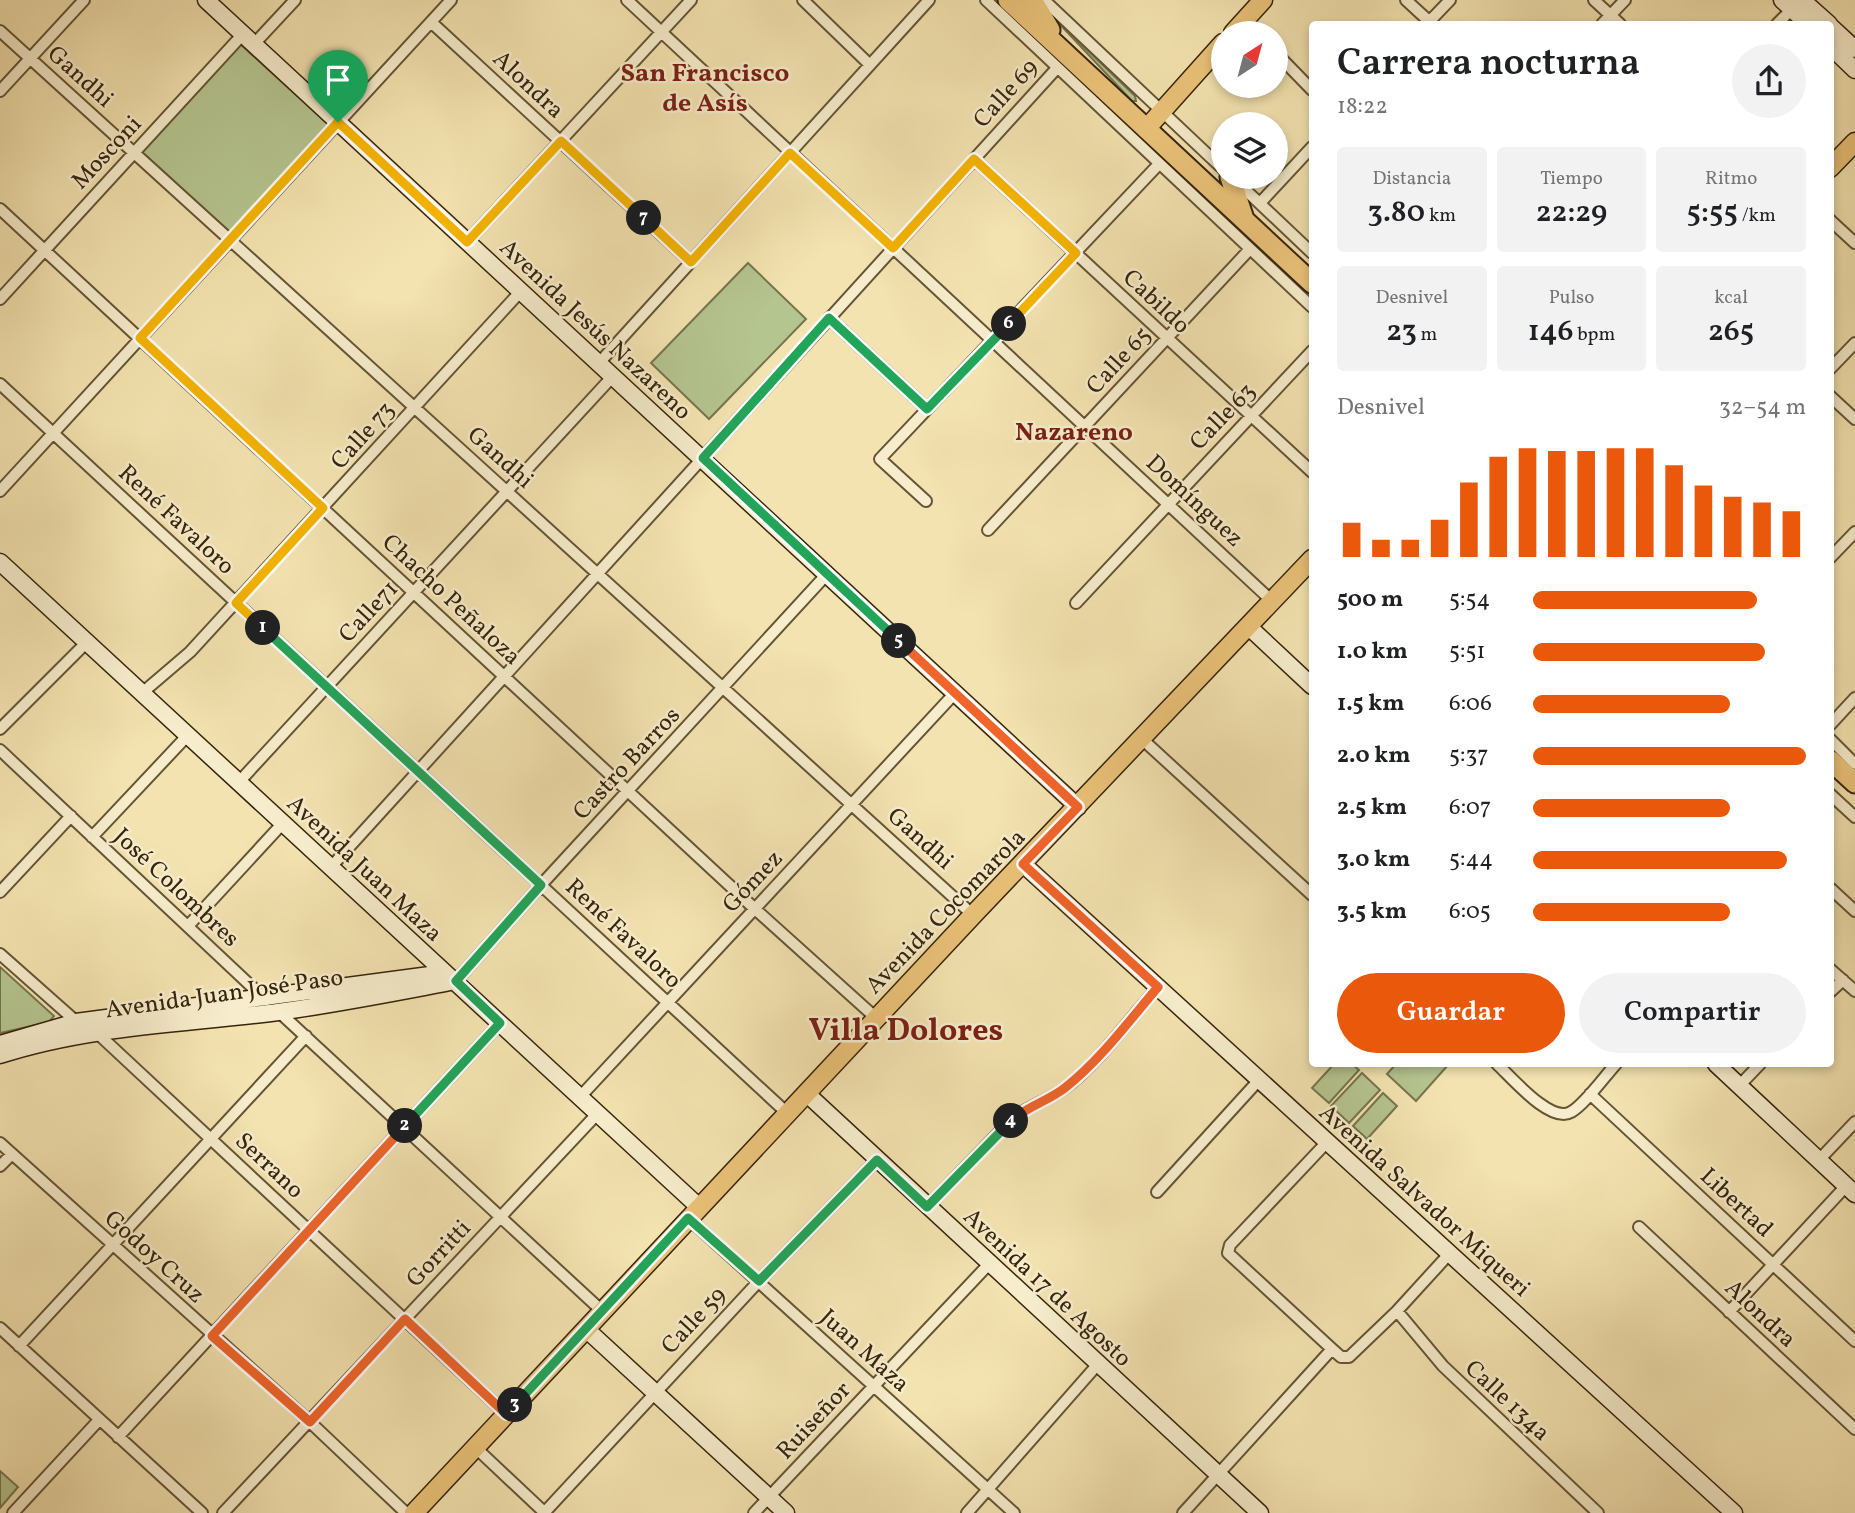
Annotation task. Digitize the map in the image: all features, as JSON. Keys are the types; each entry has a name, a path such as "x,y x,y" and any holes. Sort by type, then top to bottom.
{"highway":[{"path":"1008,0 1059,58 1140,135 1245,220 1309,280"},
{"path":"1032,0 1059,58"},
{"path":"1235,189 1245,220"},
{"path":"1834,764 1855,783"},
{"path":"1834,780 1855,799"}],"main road":[{"name":"Avenida Jesús Nazareno","path":"206,0 1078,807"},
{"path":"1249,21 1263,0"},
{"path":"1792,3 1806,21"},
{"path":"1792,3 1823,21"},
{"path":"1834,29 1855,48"},
{"path":"1834,50 1855,70"},
{"path":"1140,135 1211,56"},
{"path":"1834,164 1855,142"},
{"name":"Avenida Juan Maza","path":"0,562 598,1113 693,1212"},
{"name":"Avenida Cocomarola","path":"414,1513 693,1212 1309,562"},
{"path":"1249,627 1309,683"},
{"name":"Avenida Salvador Miqueri","path":"1023,864 1734,1513"},
{"name":"Avenida Juan José Paso","path":"0,1044 76,1022 263,996 451,977"},
{"name":"Avenida Juan José Paso","path":"0,1055 37,1043 97,1033 279,1012 451,977"},
{"path":"1719,1067 1851,1190"},
{"name":"Avenida 17 de Agosto","path":"806,1093 1260,1513"},
{"path":"586,1329 786,1513"}],"street":[{"path":"0,91 84,0"},
{"name":"Mosconi","path":"0,299 134,152 248,39 295,0"},
{"name":"Domínguez","path":"627,0 1273,602"},
{"path":"467,242 691,0"},
{"path":"803,0 870,65"},
{"path":"599,363 929,0"},
{"path":"986,0 1059,58"},
{"path":"1044,0 1211,158"},
{"path":"1406,0 1427,21"},
{"path":"1432,21 1450,0"},
{"path":"1594,0 1617,21"},
{"path":"1605,21 1625,0"},
{"path":"0,491 449,1"},
{"path":"1779,21 1792,3"},
{"name":"Alondra","path":"431,22 691,262"},
{"name":"Gandhi","path":"0,31 974,915"},
{"name":"Calle 69","path":"331,867 974,159 1059,58"},
{"path":"1288,65 1309,87"},
{"path":"1140,135 1159,163 1309,304"},
{"path":"1260,203 1309,150"},
{"name":"Cabildo","path":"974,159 1309,469"},
{"path":"926,501 880,459 1159,163"},
{"path":"1244,189 1309,250"},
{"name":"Chacho Peñaloza","path":"0,209 876,1018"},
{"path":"1834,224 1855,243"},
{"name":"Calle 65","path":"988,530 1250,249"},
{"name":"Calle 73","path":"142,693 190,652 521,292"},
{"path":"829,318 927,409"},
{"path":"1834,365 1855,343"},
{"name":"Calle 63","path":"1076,603 1309,354"},
{"name":"Calle71","path":"239,782 613,376"},
{"name":"René Favaloro","path":"0,384 787,1113"},
{"path":"1834,400 1855,419"},
{"path":"1834,554 1855,532"},
{"name":"Castro Barros","path":"451,977 630,790 827,574"},
{"path":"0,729 88,642"},
{"name":"Gómez","path":"580,1097 956,693"},
{"path":"1834,721 1855,698"},
{"path":"92,837 188,736"},
{"path":"1142,739 1309,892"},
{"path":"1834,743 1855,764"},
{"name":"José Colombres","path":"0,750 602,1311"},
{"path":"1834,798 1855,817"},
{"path":"0,892 71,816"},
{"path":"188,926 283,823"},
{"path":"1834,892 1855,911"},
{"name":"Serrano","path":"0,954 83,1028 97,1033 506,1414"},
{"path":"1834,972 1855,991"},
{"path":"1834,988 1843,979"},
{"path":"927,1207 1013,1118 1064,1088 1080,1075 1158,987"},
{"path":"118,1437 500,1023"},
{"path":"19,1346 306,1037"},
{"path":"1500,1067 1549,1111 1561,1115 1572,1112 1613,1067"},
{"path":"1739,1086 1757,1067"},
{"path":"1157,1192 1259,1080"},
{"name":"Libertad","path":"1590,1094 1855,1341"},
{"name":"Gorritti","path":"223,1513 598,1113"},
{"path":"1819,1160 1855,1122"},
{"path":"1328,1141 1230,1245 1228,1253 1336,1353 1349,1357 1397,1311 1450,1253"},
{"name":"Godoy Cruz","path":"0,1143 310,1422 406,1513"},
{"path":"0,1167 12,1154"},
{"name":"Calle 59","path":"545,1513 759,1281 877,1160"},
{"path":"1729,1312 1851,1190"},
{"name":"Juan Maza","path":"693,1212 759,1281 1014,1513"},
{"name":"Alondra","path":"1639,1227 1855,1429"},
{"name":"Ruiseñor","path":"754,1513 989,1264"},
{"name":"Calle 134a","path":"1397,1311 1443,1366 1598,1513"},
{"path":"0,1328 202,1513"},
{"path":"1183,1513 1336,1353"},
{"path":"967,1513 1098,1364"},
{"path":"13,1513 99,1420"},
{"path":"476,1448 545,1513"}],"green space":[{"path":"1052,16 1135,96 1136,101 1132,101"},
{"path":"239,43 328,124 230,232 141,151"},
{"path":"748,263 806,319 709,419 651,363"},
{"path":"0,967 54,1016 49,1022 0,1033"},
{"path":"1331,1067 1356,1067 1359,1070 1329,1103 1312,1088"},
{"path":"1393,1067 1446,1067 1416,1101 1387,1074"},
{"path":"1362,1073 1380,1090 1349,1123 1331,1106"},
{"path":"1383,1093 1397,1106 1367,1139 1353,1126"},
{"path":"0,1471 18,1487 0,1508"}],"district":[{"name":"San Francisco de Asís","path":"705,87"},
{"name":"Nazareno","path":"1074,431"},
{"name":"Villa Dolores","path":"906,1029"}],"route":[{"path":"338,122 467,242 561,141 691,262 790,153 893,248 974,159 1076,253 927,409 829,318 703,458 1078,807 1023,864 1158,987 1080,1075 1049,1098 1013,1118 927,1207 877,1160 759,1281 688,1218 506,1414 405,1319 310,1422 212,1336 500,1023 456,981 541,885 236,603 323,508 140,338 338,122"}]}
